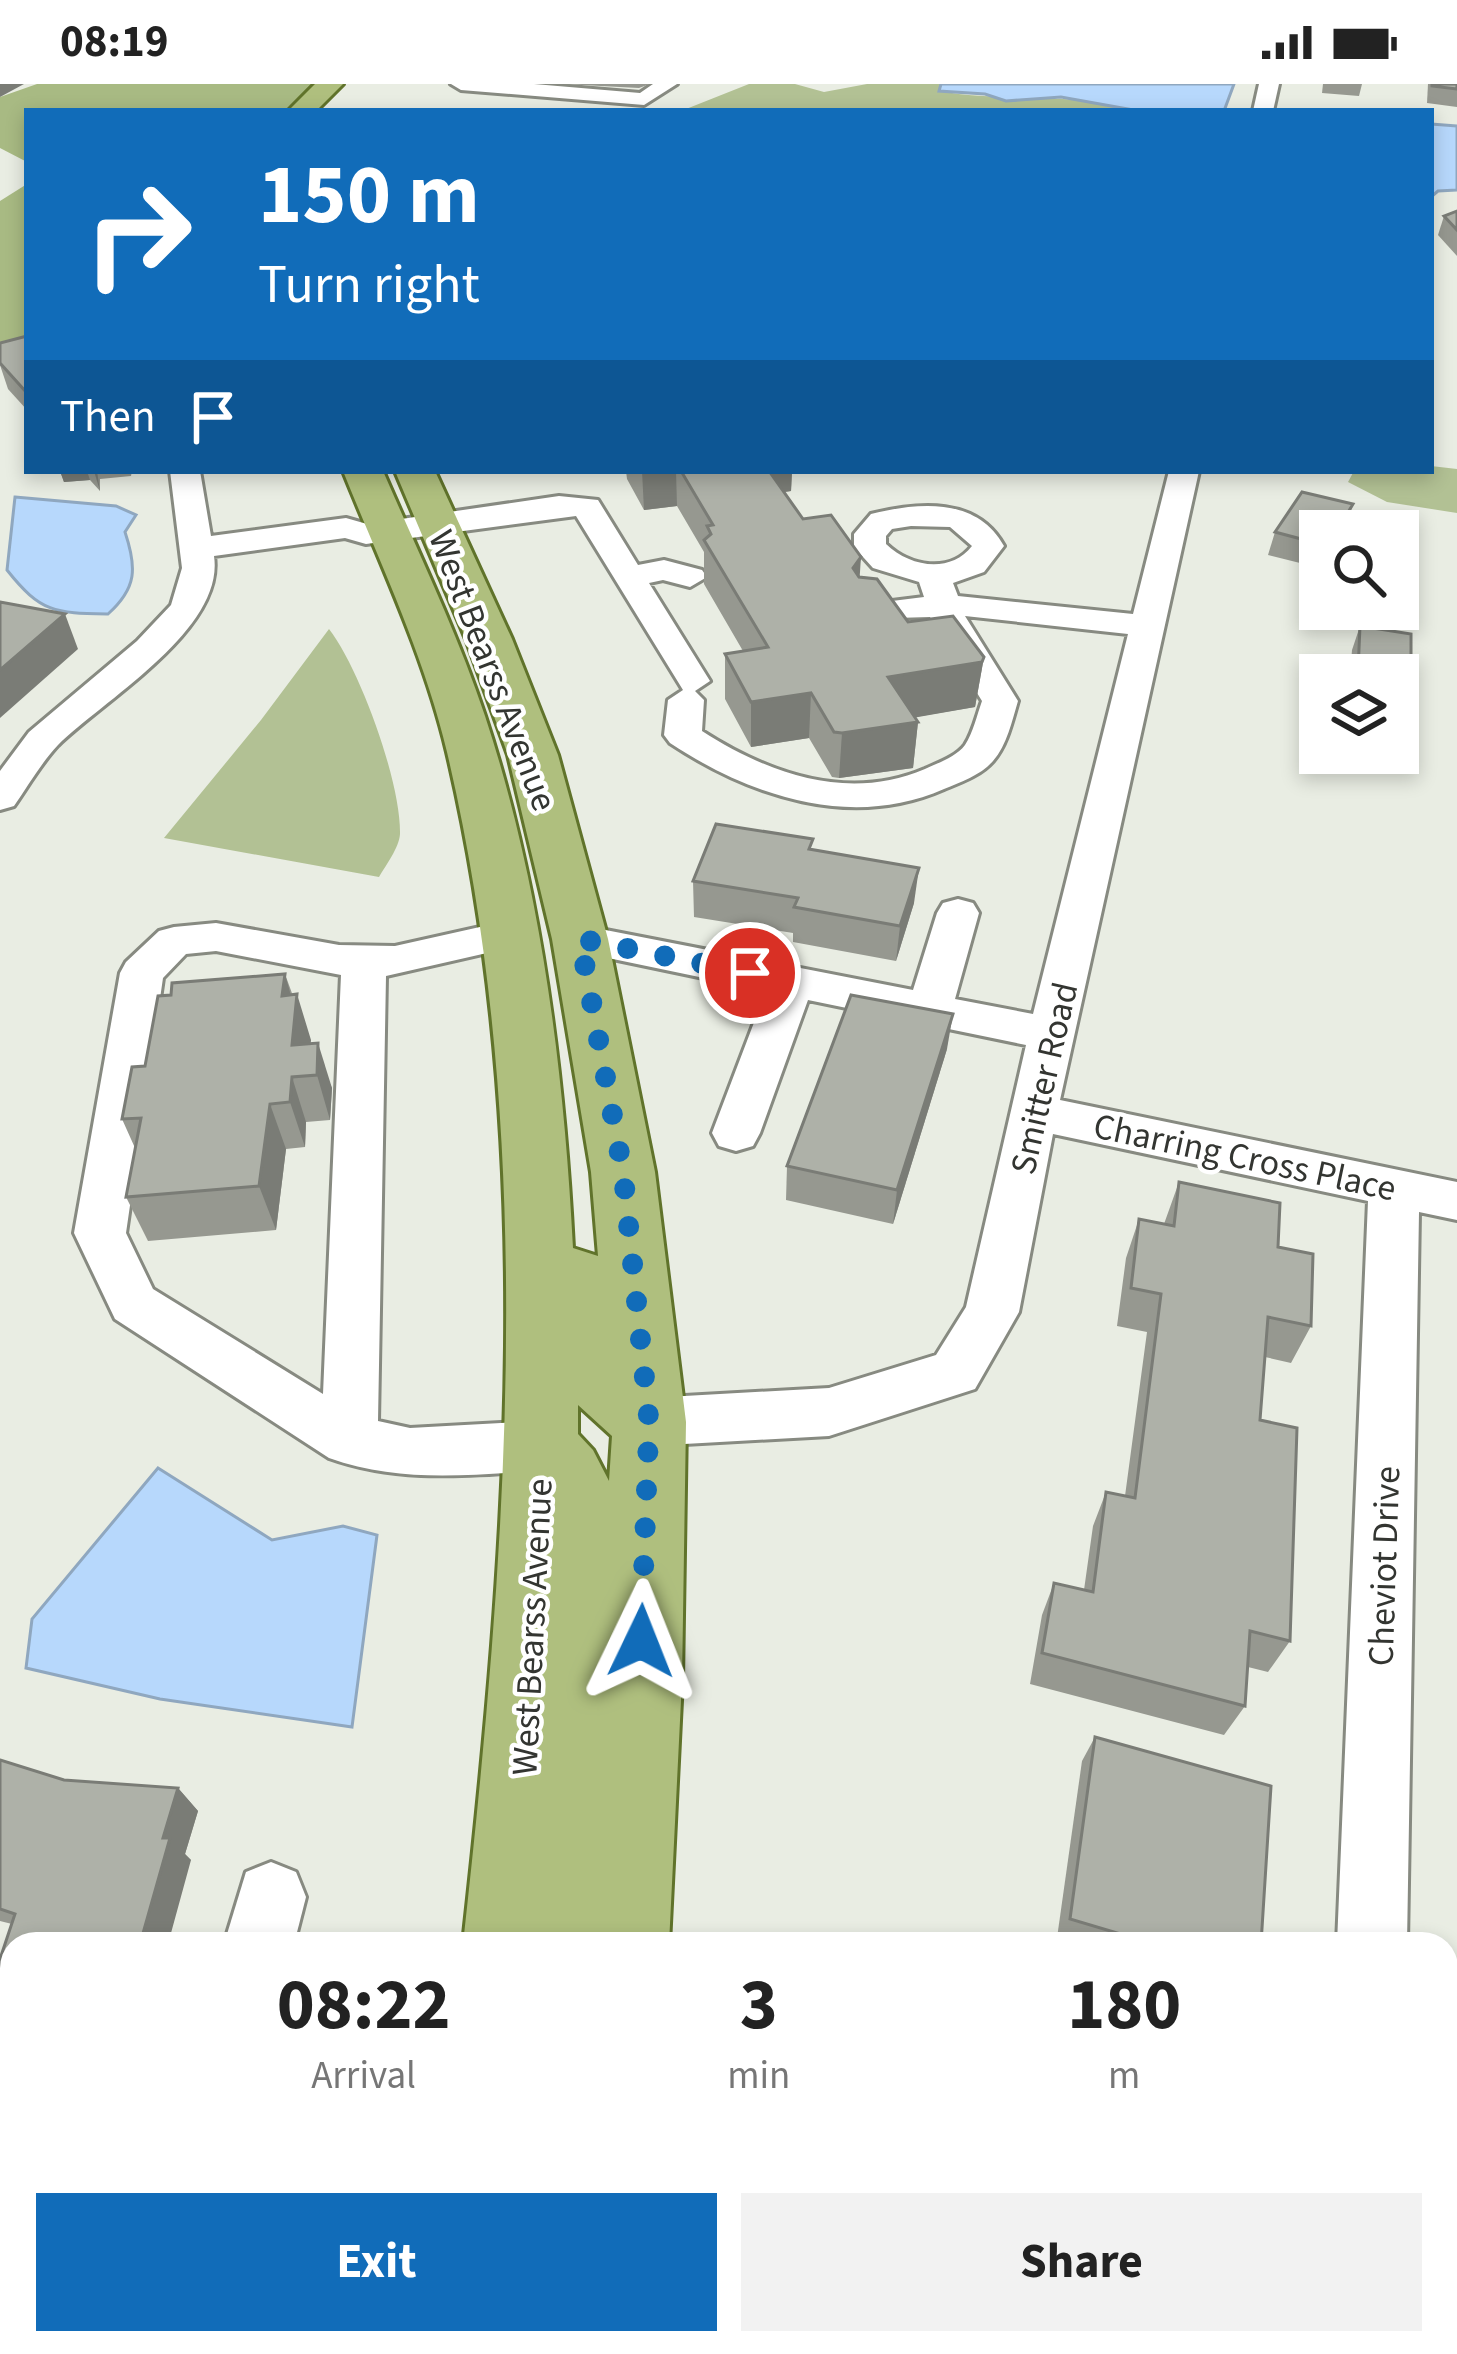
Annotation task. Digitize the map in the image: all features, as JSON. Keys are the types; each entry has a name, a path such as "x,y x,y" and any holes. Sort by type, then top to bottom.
{"main road":[{"path":"306,108 342,87"},
{"name":"West Bearss Avenue","path":"366,474 401,515 489,639 533,755 580,939 623,1172 649,1421 640,1680 624,1932"},
{"name":"West Bearss Avenue","path":"401,515 492,837 511,934 528,1074 540,1292 537,1623 510,1932"},
{"path":"528,1074 548,1086 563,1120 583,1358 611,1395 649,1421"},
{"path":"539,1446 565,1468 580,1493 586,1535 571,1932"}],"street":[{"path":"461,84 644,99 667,84"},
{"path":"0,797 41,740 178,620 194,592 198,558 185,474"},
{"name":"Smitter Road","path":"649,1421 829,1412 955,1373 992,1312 1183,474"},
{"path":"198,558 351,545 401,515 587,507 651,610 689,691 683,735 714,758 762,781 875,798 928,784 979,756 1000,700 937,591"},
{"path":"631,576 664,571 693,583 692,599 651,610"},
{"path":"872,612 937,591 1148,627"},
{"path":"929,1009 958,913"},
{"path":"511,934 395,961 216,938 174,941 142,974 100,1233 134,1304 349,1440 410,1453 539,1446"},
{"path":"580,939 1052,1034"},
{"path":"349,1440 364,960"},
{"path":"736,1133 792,981"},
{"name":"Charring Cross Place","path":"1034,1112 1457,1201"},
{"name":"Cheviot Drive","path":"1372,1932 1394,1187"}],"green space":[{"path":"37,84 312,84 287,108 24,108 24,160 0,148 0,97"},
{"path":"749,84 795,84 824,92 867,84 941,84 939,91 1090,101 1126,108 689,108"},
{"path":"24,186 24,354 0,358 0,201"},
{"path":"1434,466 1457,469 1457,513 1387,502 1348,482 1352,474 1434,474"},
{"path":"329,629 365,698 394,786 400,834 379,877 164,838 261,720"}],"water":[{"path":"941,84 1234,84 1225,108 1122,108 1061,97 1006,101 985,94 939,91"},
{"path":"1434,124 1457,126 1457,190 1434,194"},
{"path":"15,497 116,506 136,515 125,532 132,577 125,595 108,614 50,608 7,570"},
{"path":"158,1468 272,1540 343,1526 377,1535 352,1727 160,1699 26,1668 32,1619"}],"building":[{"path":"1457,211 1457,230 1444,216"},
{"path":"24,337 24,390 0,363 0,343"},
{"path":"683,474 771,474 803,519 831,515 861,557 853,568 859,577 877,579 908,622 953,616 984,657 982,662 888,677 918,722 842,733 834,732 811,693 751,702 725,654 768,647 704,540 711,534 707,526 713,525"},
{"path":"1302,492 1353,504 1349,510 1299,510 1299,538 1275,532"},
{"path":"0,602 65,614 0,670"},
{"path":"1360,630 1411,634 1411,654 1359,654"},
{"path":"716,824 813,839 809,849 919,868 900,926 794,907 798,898 693,881"},
{"path":"285,974 282,996 297,994 292,1045 318,1043 317,1075 292,1077 290,1102 270,1104 259,1186 126,1197 141,1118 122,1119 132,1067 145,1066 158,996 171,995 172,983"},
{"path":"851,995 953,1014 897,1190 787,1166"},
{"path":"1179,1182 1280,1203 1278,1247 1313,1254 1311,1326 1268,1317 1260,1420 1297,1428 1290,1641 1250,1631 1245,1706 1042,1653 1054,1583 1093,1592 1106,1492 1135,1498 1161,1294 1131,1288 1139,1219 1174,1226"},
{"path":"1095,1737 1271,1786 1262,1932 1114,1932 1070,1919"},
{"path":"0,1760 64,1780 178,1788 163,1838 170,1838 143,1932 9,1932 15,1914 0,1909"}],"route":[{"path":"641,1641 649,1421 623,1172 580,939 750,973"}]}
